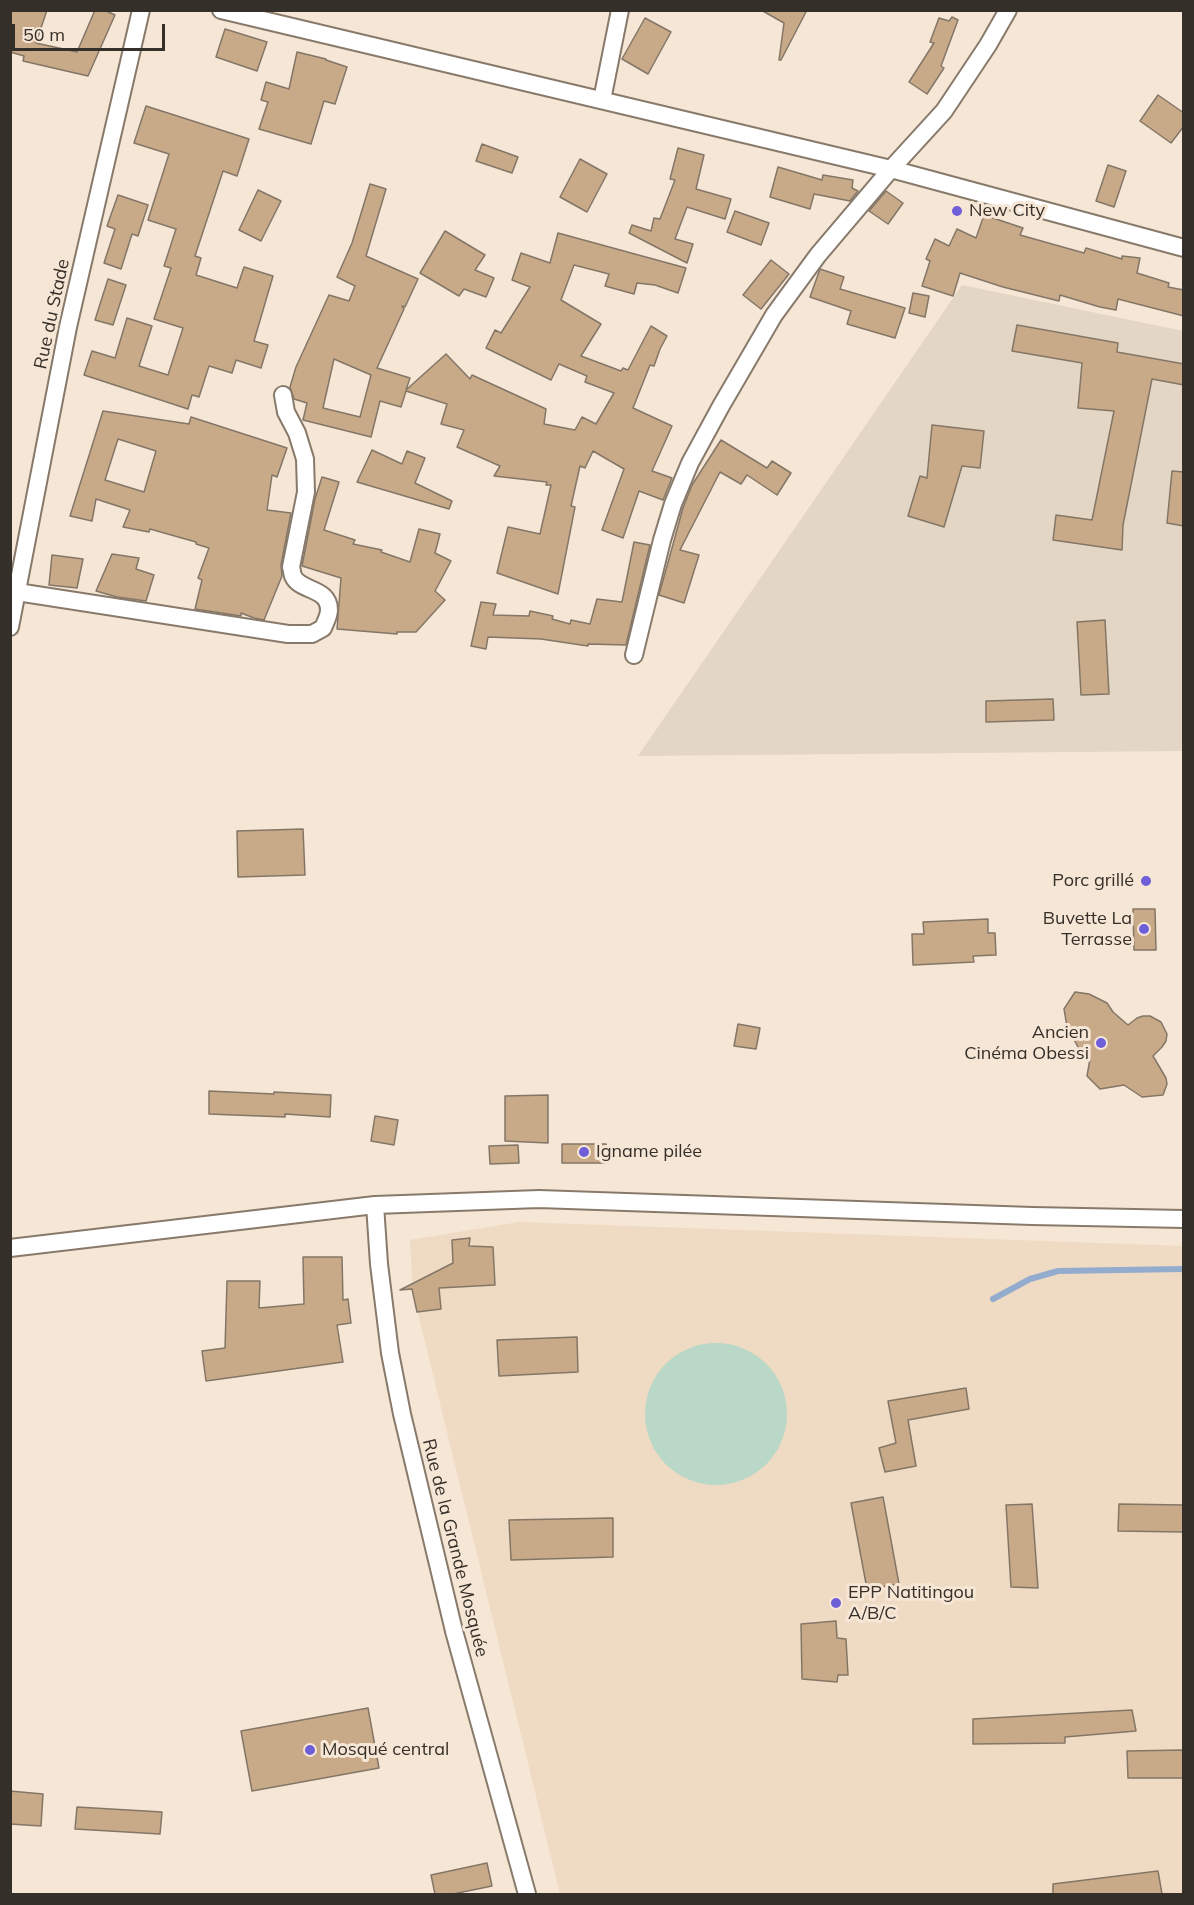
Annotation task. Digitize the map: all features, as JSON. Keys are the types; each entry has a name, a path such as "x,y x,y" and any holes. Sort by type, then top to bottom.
{"street":[{"name":"Rue du Stade","path":"10,627 68,327 141,10"},
{"path":"221,10 891,169 1184,248"},
{"path":"602,100 620,10"},
{"path":"634,655 673,504 690,463 774,315 818,255 944,111 988,45 1008,10"},
{"path":"17,592 288,634 312,634 323,628 329,611 327,602 321,594 298,582 293,577 291,567 306,492 305,459 297,433 286,412 283,395"},
{"path":"10,1248 375,1205 539,1199 1184,1219"},
{"name":"Rue de la Grande Mosquée","path":"375,1205 380,1275 390,1353 402,1414 454,1631 527,1894"}],"shaded area":[{"path":"962,285 1183,331 1183,751 638,756"},
{"name":"EPP Natitingou A/B/C","path":"519,1222 1183,1246 1183,1894 560,1894 413,1293 410,1240"}],"green space":[{"path":"716,1343 743,1349 766,1364 781,1387 787,1414 781,1441 766,1464 743,1479 716,1485 689,1479 666,1464 651,1441 645,1414 651,1387 666,1364 689,1349"}],"building":[{"path":"10,10 47,10 36,43 77,52 95,10 104,10 115,15 88,76 23,61 24,56 10,52"},
{"path":"761,10 807,10 781,60 779,60 784,23"},
{"path":"952,17 958,20 941,66 944,68 927,94 909,82 934,43 930,42 939,18 949,21"},
{"path":"645,18 671,32 648,74 622,59"},
{"path":"225,29 267,42 257,71 216,57"},
{"path":"297,52 347,67 335,104 324,101 311,144 259,129 268,102 261,100 266,82 289,89"},
{"path":"1158,95 1184,113 1184,126 1171,143 1140,121"},
{"path":"146,106 249,139 237,176 223,171 195,256 201,258 196,275 237,288 244,267 273,276 254,341 268,345 261,368 236,360 232,373 209,366 199,397 192,395 188,409 84,375 92,351 115,358 127,318 152,326 139,366 168,375 183,328 154,319 171,268 164,266 176,229 148,220 169,154 134,143"},
{"path":"482,144 518,157 512,173 476,161"},
{"path":"678,148 704,155 696,189 731,199 725,219 687,207 675,239 693,244 687,263 629,233 632,225 651,231 654,218 660,219 675,180 670,179"},
{"path":"580,159 607,174 587,212 560,197"},
{"path":"1108,165 1126,171 1114,207 1096,201"},
{"path":"778,167 822,180 823,175 853,180 852,188 858,191 850,201 814,194 810,209 770,197"},
{"path":"370,184 386,189 366,256 418,279 405,307 402,306 404,309 377,368 410,378 406,390 446,354 470,379 472,375 546,409 544,424 575,430 582,417 596,424 614,393 585,382 587,376 559,364 551,380 486,348 495,330 501,333 530,287 512,280 521,253 550,263 558,233 686,268 678,293 655,285 637,283 634,294 605,286 609,274 574,265 561,300 601,324 581,356 621,371 623,368 628,370 651,326 667,336 654,366 650,365 633,408 672,426 652,471 672,478 663,500 639,491 623,538 602,530 624,469 593,451 585,468 580,466 571,506 575,507 558,594 497,573 508,527 540,534 551,485 546,485 547,482 494,476 500,466 457,447 464,430 441,424 447,404 406,391 401,407 380,401 371,437 303,420 307,403 294,399 290,387 296,367 329,295 349,301 355,286 337,277 352,243","holes":["334,359 371,375 360,417 323,408"]},
{"path":"258,190 281,201 261,241 239,230"},
{"path":"886,191 903,203 888,224 869,211"},
{"path":"118,195 148,205 138,236 132,234 121,269 104,263 115,229 107,226"},
{"path":"735,211 769,223 761,245 727,232"},
{"path":"984,215 1023,228 1020,235 1084,253 1086,248 1122,259 1122,256 1140,258 1137,273 1169,283 1168,287 1184,290 1184,316 1118,299 1116,310 1060,295 1059,301 960,273 953,296 922,286 930,261 926,259 935,239 949,246 957,229 976,238"},
{"path":"445,231 485,255 475,270 494,278 486,297 464,289 459,296 420,273"},
{"path":"771,260 789,274 761,309 743,295"},
{"path":"820,269 844,277 840,289 905,308 895,338 847,324 851,311 810,297"},
{"path":"108,279 126,285 113,325 95,320"},
{"path":"913,293 929,296 925,317 909,313"},
{"path":"1017,325 1118,343 1117,352 1184,364 1184,385 1152,379 1123,525 1122,550 1053,540 1056,515 1092,520 1114,411 1078,408 1082,363 1012,351"},
{"path":"103,411 189,424 191,417 287,448 277,477 272,475 267,510 291,513 281,565 282,576 264,620 241,613 241,616 195,609 202,580 198,578 209,548 150,529 149,532 123,527 130,510 96,499 92,521 70,516","holes":["118,439 156,451 144,492 105,480"]},
{"path":"932,425 984,431 980,468 962,466 944,527 908,516 920,476 927,478"},
{"path":"721,440 767,468 772,461 791,473 777,495 747,475 741,484 720,472 680,550 699,555 684,603 659,595 683,508 692,485"},
{"path":"372,450 402,464 407,451 425,458 415,483 452,501 449,509 357,482"},
{"path":"1172,471 1184,472 1184,526 1167,523"},
{"path":"322,477 339,482 324,530 355,540 353,544 382,550 381,552 410,562 419,529 440,534 435,553 451,561 435,591 445,600 416,632 397,632 397,634 337,629 341,578 302,566 315,499"},
{"path":"634,542 650,545 626,645 588,644 588,646 541,639 488,637 486,649 471,646 481,602 496,604 493,615 529,616 530,611 553,616 552,619 570,624 571,620 590,624 597,599 622,602"},
{"path":"112,554 139,558 136,569 154,575 146,601 96,591"},
{"path":"52,555 83,559 77,588 49,585"},
{"path":"1105,620 1109,694 1081,695 1077,622"},
{"path":"1053,699 1054,720 986,722 986,701"},
{"path":"303,829 305,875 238,877 237,831"},
{"name":"Buvette La Terrasse","path":"1133,909 1155,909 1156,950 1134,950"},
{"path":"988,919 988,933 995,933 996,955 973,956 974,962 913,965 912,934 924,934 923,922"},
{"name":"Ancien Cinéma Obessi","path":"1075,992 1089,994 1107,1003 1113,1012 1128,1025 1143,1016 1150,1016 1161,1022 1167,1034 1166,1041 1153,1056 1166,1078 1167,1084 1163,1095 1142,1097 1124,1085 1100,1089 1087,1076 1090,1059 1078,1047 1067,1027 1064,1009"},
{"path":"738,1024 760,1028 756,1049 734,1046"},
{"path":"209,1091 331,1095 330,1117 285,1114 285,1117 209,1114"},
{"path":"548,1095 548,1143 505,1141 505,1096"},
{"path":"375,1116 398,1120 394,1145 371,1141"},
{"path":"562,1144 606,1144 606,1163 562,1163"},
{"path":"518,1145 519,1163 490,1164 489,1146"},
{"path":"470,1238 469,1246 493,1247 495,1285 439,1288 441,1309 417,1312 412,1289 400,1290 453,1263 452,1240"},
{"path":"303,1257 342,1257 343,1300 348,1299 351,1323 337,1325 343,1362 206,1381 202,1351 225,1348 227,1281 260,1281 259,1308 304,1304"},
{"path":"577,1337 578,1372 499,1376 497,1340"},
{"path":"966,1388 969,1409 908,1420 916,1466 885,1472 879,1448 896,1443 888,1401"},
{"path":"883,1497 899,1584 867,1589 851,1503"},
{"path":"1032,1504 1038,1588 1011,1587 1006,1505"},
{"path":"1119,1504 1184,1505 1184,1532 1118,1531"},
{"path":"613,1518 613,1557 511,1560 509,1520"},
{"path":"836,1621 837,1638 846,1639 848,1675 838,1675 837,1682 802,1679 801,1624"},
{"name":"Mosqué central","path":"368,1708 379,1768 252,1791 241,1731"},
{"path":"1132,1710 1136,1731 1065,1737 1065,1743 973,1744 973,1719"},
{"path":"1184,1750 1184,1778 1128,1778 1127,1751"},
{"path":"10,1791 43,1794 41,1826 10,1824"},
{"path":"77,1807 162,1812 160,1834 75,1829"},
{"path":"487,1863 492,1886 453,1894 435,1894 431,1875"},
{"path":"1158,1871 1162,1894 1053,1894 1053,1884"}],"waterway":[{"path":"993,1299 1030,1279 1058,1271 1184,1269"}],"place":[{"name":"New City","path":"957,211"},
{"name":"Porc grillé","path":"1146,881"},
{"name":"Buvette La Terrasse","path":"1144,929"},
{"name":"Ancien Cinéma Obessi","path":"1101,1043"},
{"name":"Igname pilée","path":"584,1152"},
{"name":"EPP Natitingou A/B/C","path":"836,1603"},
{"name":"Mosqué central","path":"310,1750"}]}
